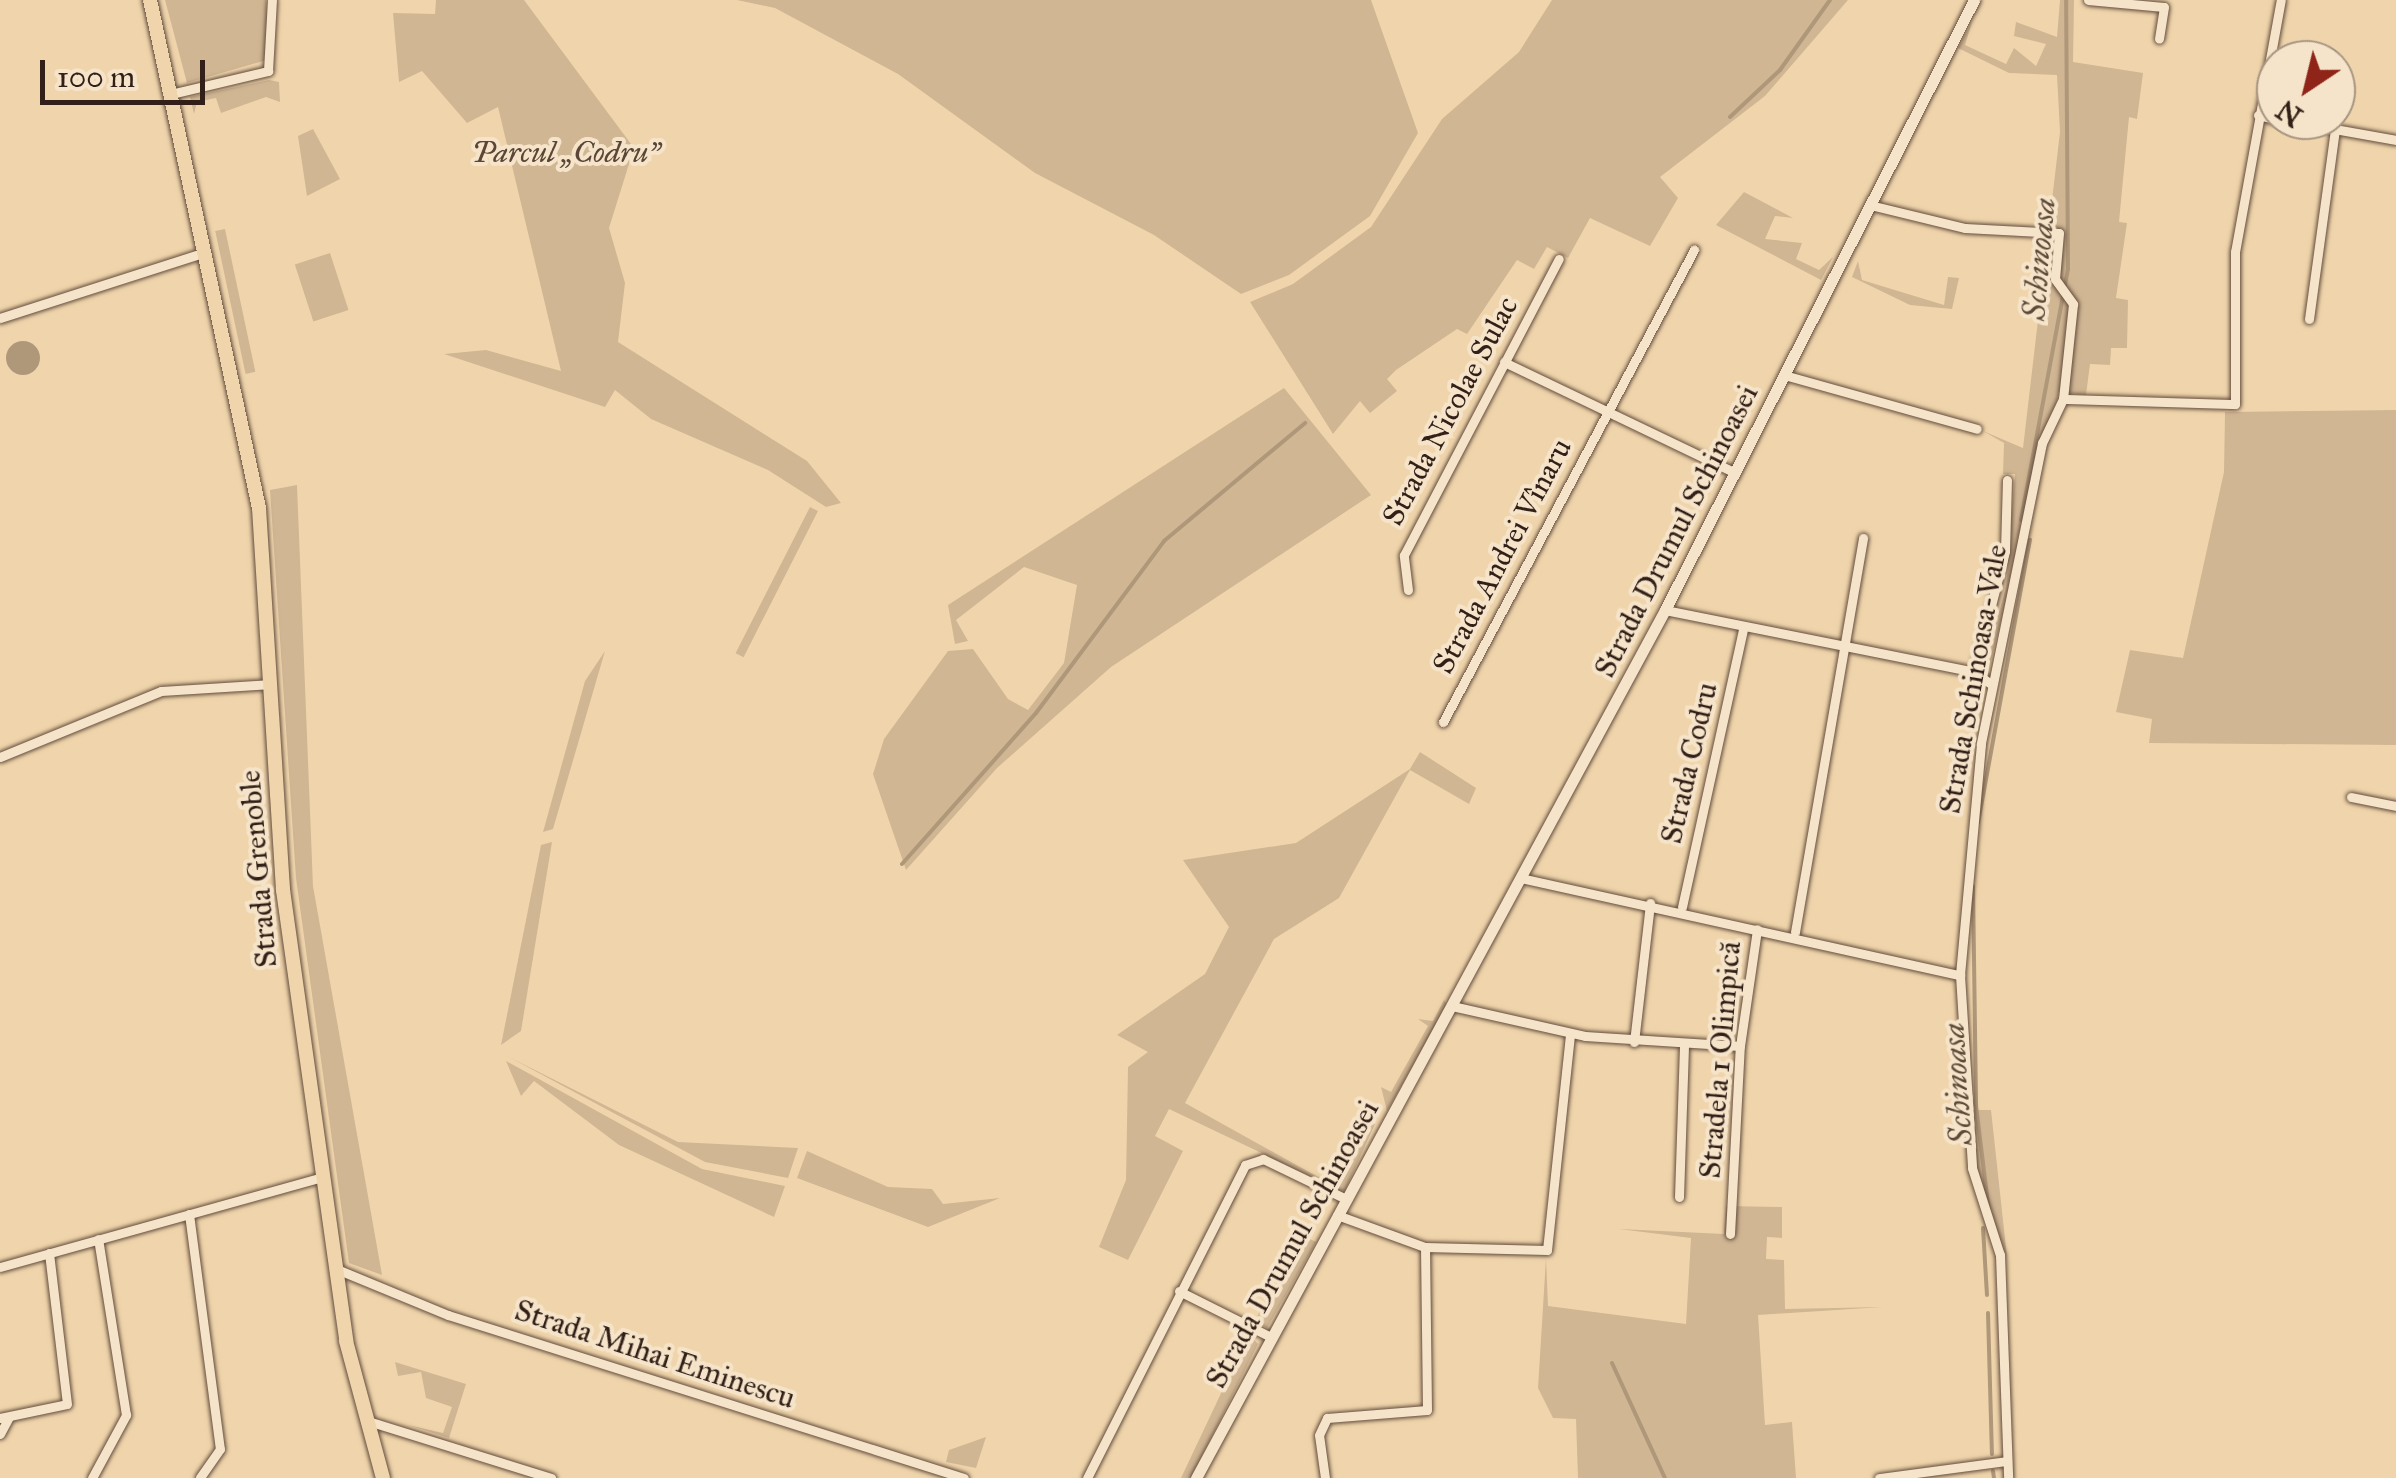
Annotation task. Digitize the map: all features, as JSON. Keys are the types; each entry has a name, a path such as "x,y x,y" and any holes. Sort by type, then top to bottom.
{"main road":[{"name":"Strada Grenoble","path":"150,0 174,93 259,508 283,890 334,1268 360,1418 383,1478"}],"street":[{"path":"174,93 236,80 274,62 272,0"},
{"name":"Strada Drumul Schinoasei","path":"1196,1478 1269,1336 1665,610 1974,0"},
{"path":"2088,0 2164,7 2159,39"},
{"path":"2273,40 2281,0"},
{"path":"2063,399 2235,404 2235,252 2256,128"},
{"path":"2356,133 2396,140"},
{"path":"2309,319 2333,140"},
{"name":"Strada Schinoasa-Vale","path":"1870,205 1965,228 2059,233 2065,291 2063,399 2042,443 1992,684 1960,975 1972,1168 2000,1256 2008,1478"},
{"name":"Strada Andrei Vînaru","path":"1443,722 1694,250"},
{"path":"0,318 208,252"},
{"name":"Strada Nicolae Sulac","path":"1408,590 1404,554 1559,259"},
{"name":"Strada Andrei Vînaru","path":"1504,362 1604,414 1734,472"},
{"path":"1784,376 1978,430"},
{"path":"1974,672 2002,568 2008,480"},
{"path":"1864,538 1795,932 1960,975"},
{"path":"1665,610 1743,630 1845,645 1974,672 1992,684"},
{"name":"Strada Codru","path":"1682,907 1743,630"},
{"path":"0,757 161,691 272,684"},
{"path":"2351,797 2396,806"},
{"path":"1521,878 1682,907 1757,929"},
{"path":"1634,1042 1650,904"},
{"name":"Stradela 1 Olimpică","path":"1730,1234 1740,1046 1757,929 1795,932"},
{"path":"1452,1006 1570,1034 1684,1046 1740,1046"},
{"path":"1337,1215 1426,1247 1535,1254 1550,1246 1570,1034"},
{"path":"1680,1197 1684,1046"},
{"path":"1087,1478 1178,1291 1251,1160 1346,1199"},
{"path":"0,1266 322,1176"},
{"path":"190,1214 220,1449 200,1478"},
{"path":"92,1478 126,1416 98,1240"},
{"path":"1325,1478 1324,1422 1427,1410 1426,1247"},
{"path":"0,1434 5,1418 67,1404 49,1253"},
{"name":"Strada Mihai Eminescu","path":"334,1268 466,1321 936,1474 964,1478"},
{"path":"1178,1291 1269,1336"},
{"path":"360,1418 551,1478"},
{"path":"1880,1478 2006,1461"}],"green space":[{"path":"165,0 266,0 270,59 187,83"},
{"name":"Parcul „Codru”","path":"436,0 524,0 634,148 609,228 625,283 618,342 807,461 841,503 826,507 768,470 651,419 615,390 605,407 444,354 486,350 561,371 498,107 467,123 422,71 399,82 393,13 435,14"},
{"path":"737,0 1371,0 1418,133 1370,216 1289,275 1241,294 1154,235 1035,173 898,74 775,8"},
{"path":"1552,0 1848,0 1765,96 1660,177 1678,198 1650,246 1590,218 1568,258 1547,247 1534,269 1517,260 1467,334 1457,329 1396,370 1387,379 1397,391 1370,413 1360,401 1333,434 1250,302 1293,284 1371,227 1442,119 1519,52"},
{"path":"2060,0 2074,0 2073,62 2143,73 2137,119 2129,117 2119,222 2127,223 2116,298 2128,300 2127,348 2111,348 2110,365 2090,364 2086,395 2059,392 1989,668 1982,672 2006,588 2015,474 2003,474 2004,443 1983,431 2023,448 2060,132 2057,75 2009,73 1958,48 1972,22 1965,45 2006,64 2014,48 2036,66 2046,44 2014,36 2016,22 2057,37"},
{"path":"269,80 279,82 280,102 266,97 221,113 216,98 197,102 194,114 190,97"},
{"path":"313,129 340,179 307,196 298,136"},
{"path":"1744,192 1793,218 1775,216 1765,239 1802,243 1796,259 1819,270 1833,257 1821,280 1716,225"},
{"path":"225,229 255,372 246,374 215,231"},
{"path":"330,253 349,310 313,321 295,264"},
{"path":"1858,261 1862,280 1944,305 1948,277 1959,278 1952,309 1910,305 1852,277"},
{"path":"1284,388 1371,495 1111,667 997,768 906,870 873,774 884,739 948,651 973,649 1008,699 1028,710 1064,663 1077,585 1024,567 956,620 968,641 955,644 948,605"},
{"path":"2396,410 2396,745 2149,743 2152,719 2116,712 2130,650 2183,658 2224,472 2225,412"},
{"path":"297,485 313,886 382,1275 349,1263 296,878 270,490"},
{"path":"810,507 818,511 744,657 736,653"},
{"path":"605,651 553,829 543,832 585,681"},
{"path":"1420,752 1476,788 1469,804 1410,770 1339,898 1274,939 1185,1103 1336,1187 1370,1127 1359,1120 1375,1124 1345,1190 1341,1191 1169,1109 1155,1136 1183,1151 1128,1260 1099,1247 1126,1180 1128,1067 1148,1052 1117,1035 1205,974 1229,927 1183,860 1296,843 1410,769"},
{"path":"552,842 521,1031 501,1045 541,845"},
{"path":"1444,1000 1447,1005 1387,1111 1381,1087 1391,1092 1428,1026 1418,1019 1433,1021"},
{"path":"505,1055 678,1142 798,1148 788,1178 705,1162"},
{"path":"506,1061 702,1169 785,1186 774,1217 619,1145 534,1081 521,1096"},
{"path":"1972,1110 1991,1110 2007,1257 1980,1200"},
{"path":"807,1151 888,1187 932,1189 943,1204 1000,1198 928,1227 797,1178"},
{"path":"1726,1206 1782,1207 1782,1238 1767,1237 1766,1259 1784,1260 1785,1309 1883,1307 1758,1315 1765,1425 1792,1422 1796,1478 1578,1478 1576,1419 1553,1418 1538,1388 1546,1258 1548,1306 1686,1324 1691,1238 1619,1229 1724,1234"},
{"path":"1298,1233 1316,1242 1267,1328 1255,1321"},
{"path":"1249,1334 1258,1344 1191,1478 1181,1478"},
{"path":"395,1362 466,1384 449,1438 408,1425 443,1433 452,1407 426,1398 421,1372 398,1376"},
{"path":"986,1437 976,1468 946,1462 949,1450"}],"shaded area":[{"path":"23,341 35,346 40,358 35,370 23,375 11,370 6,358 11,346"}],"waterway":[{"path":"1730,117 1780,70 1830,0"},
{"name":"Schinoasa","path":"2021,520 2068,269 2066,0"},
{"path":"902,864 1036,713 1164,541 1305,423"},
{"name":"Schinoasa","path":"1978,823 2030,540"},
{"name":"Schinoasa","path":"1973,886 1976,1106 1989,1212"},
{"name":"Schinoasa","path":"1983,1228 1987,1295"},
{"name":"Schinoasa","path":"1988,1313 1992,1454"},
{"path":"1612,1363 1665,1478"},
{"name":"Schinoasa","path":"1993,1471 1994,1478"}]}
